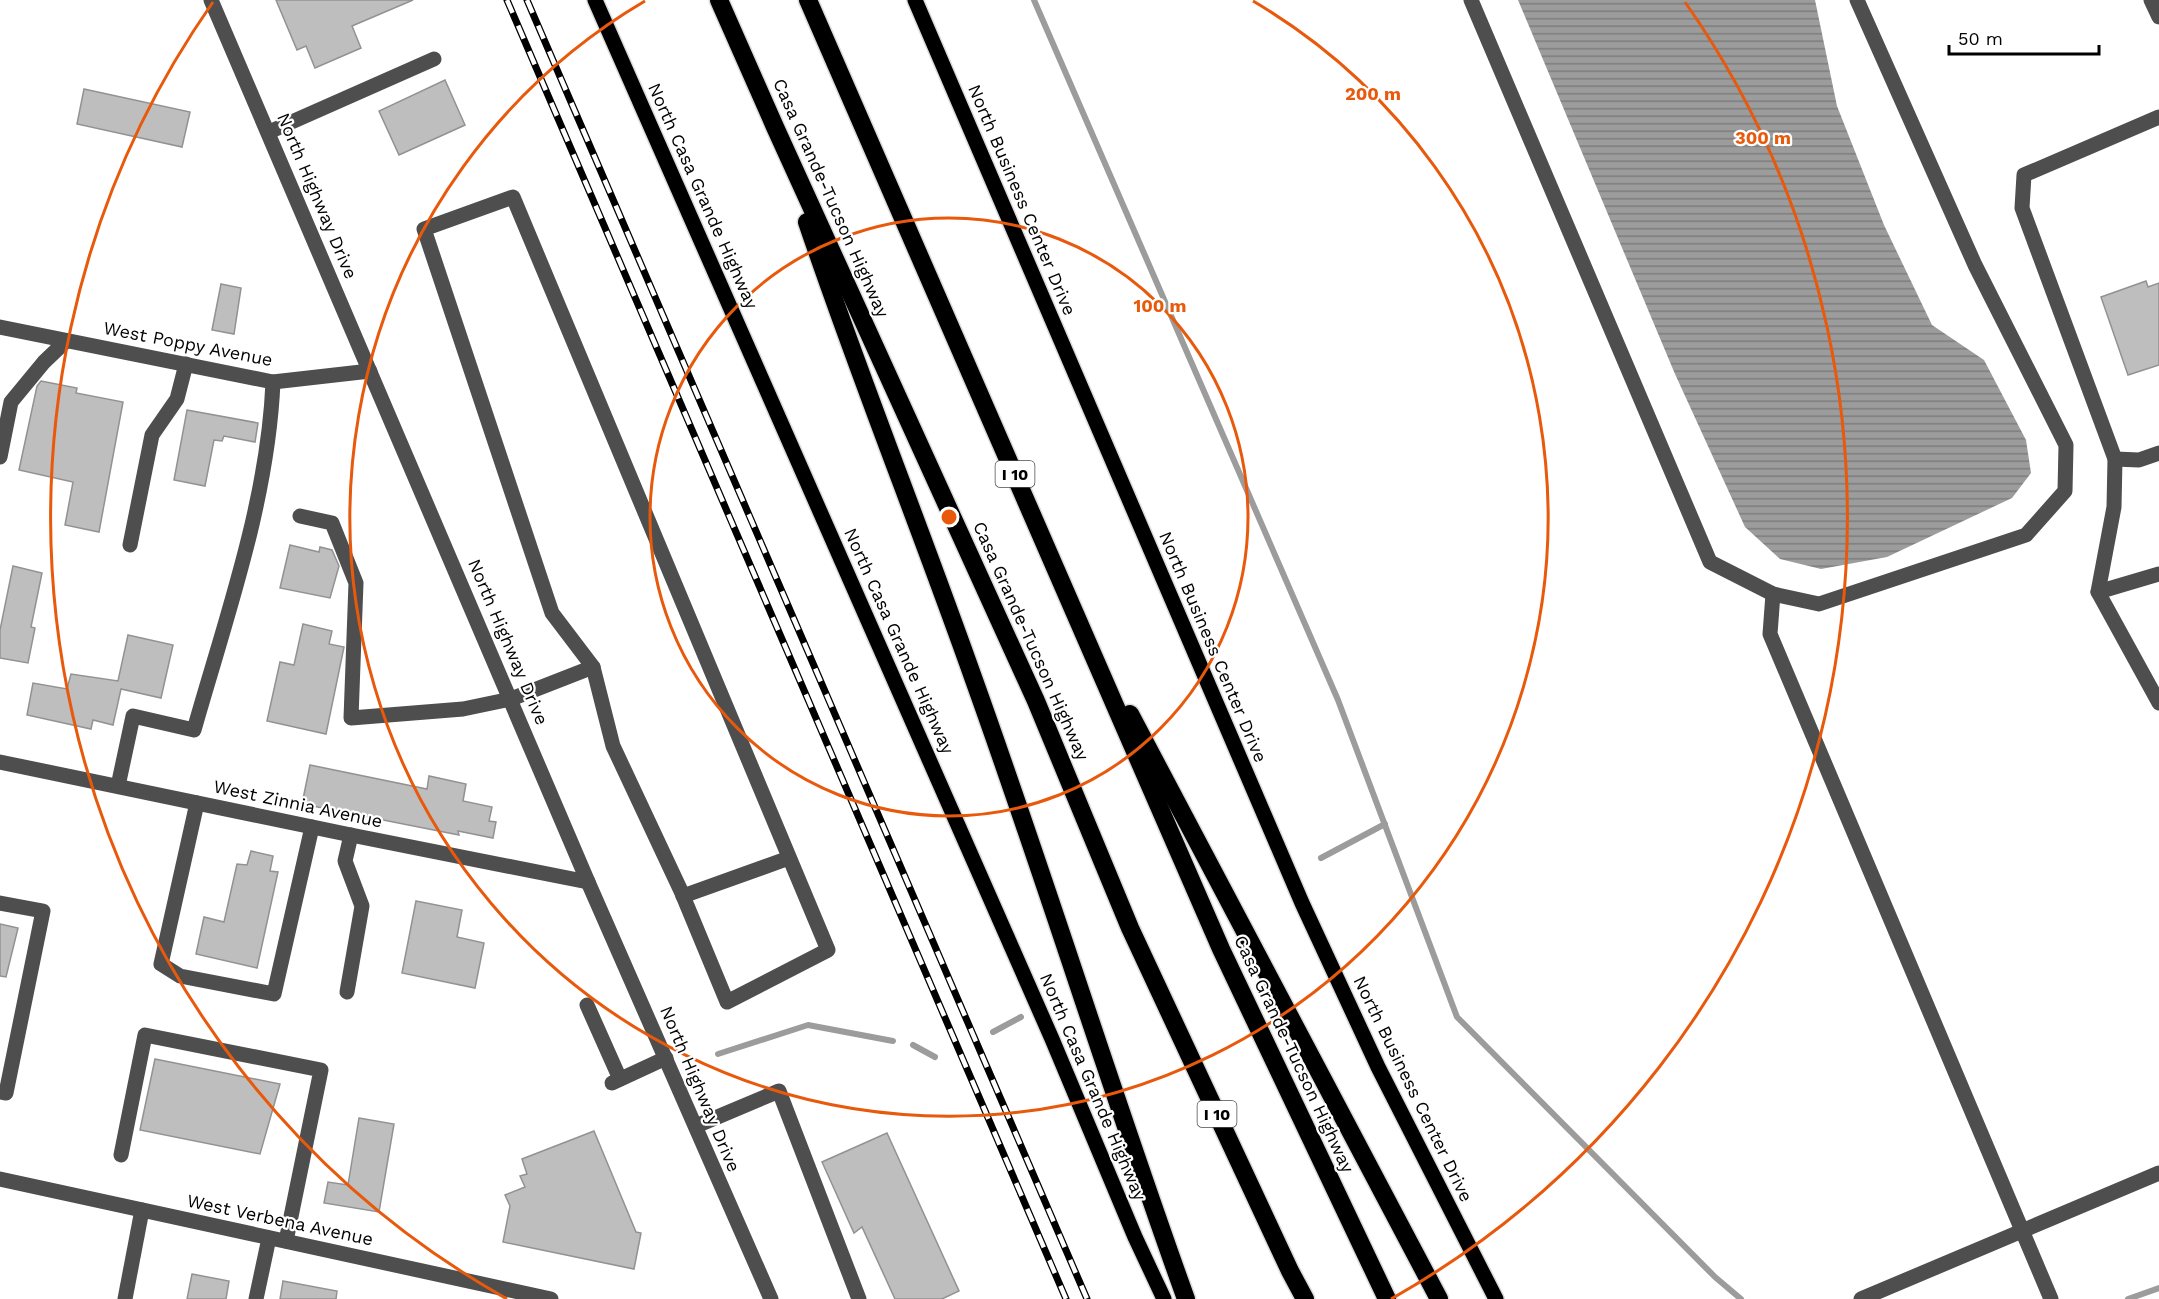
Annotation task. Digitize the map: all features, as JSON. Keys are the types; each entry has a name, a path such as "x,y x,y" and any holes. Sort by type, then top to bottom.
{"highway":[{"name":"Casa Grande-Tucson Highway","path":"719,0 1036,701 1130,928 1305,1299"},
{"name":"Casa Grande-Tucson Highway","path":"808,0 1221,949 1386,1299"},
{"path":"775,126 838,314 990,724 1186,1299"},
{"path":"1067,596 1439,1299"}],"main road":[{"name":"North Casa Grande Highway","path":"596,0 1164,1299"},
{"name":"North Business Center Drive","path":"915,0 1302,903 1378,1067 1496,1299"}],"street":[{"name":"North Highway Drive","path":"211,0 588,882 771,1299"},
{"path":"1471,0 1710,562 1773,594 1819,604 2026,535 2065,491 2066,445 1975,265 1857,0"},
{"path":"2151,0 2159,17"},
{"path":"269,132 434,59"},
{"path":"2159,117 2024,175 2022,208 2115,459 2114,507 2098,592 2159,703"},
{"path":"513,197 789,858 828,950 727,1002 683,896 613,746 593,668 552,613 424,229 513,197"},
{"name":"West Poppy Avenue","path":"0,327 273,382 370,371"},
{"path":"0,457 11,402 44,362 66,341"},
{"path":"130,545 152,435 177,399 186,364"},
{"path":"118,786 133,716 194,730 252,526 272,416 273,382"},
{"path":"2115,459 2139,460 2159,453"},
{"path":"300,516 332,523 356,583 351,718 463,709 511,699 593,668"},
{"path":"2098,592 2159,574"},
{"path":"1773,594 1770,634 2050,1299"},
{"name":"West Zinnia Avenue","path":"0,762 588,882"},
{"path":"197,803 161,964 180,976 274,994 312,827"},
{"path":"347,992 362,906 345,861 351,835"},
{"path":"683,896 789,858"},
{"path":"0,903 43,911 6,1093 0,1092"},
{"path":"587,1005 615,1081 666,1058"},
{"path":"122,1155 145,1035 321,1070 286,1241"},
{"path":"696,1126 779,1091 860,1299"},
{"path":"1861,1299 2159,1173"},
{"name":"West Verbena Avenue","path":"0,1179 551,1299"},
{"path":"125,1299 142,1210"},
{"path":"256,1299 269,1238"},
{"path":"477,1299 480,1284"}],"shaded area":[{"path":"1518,0 1815,0 1837,106 1884,225 1932,325 1984,360 2026,440 2031,473 2012,498 1887,557 1821,569 1780,559 1745,527 1675,374"}],"building":[{"path":"276,0 413,0 352,26 361,48 315,68 306,46 297,50"},
{"path":"445,80 465,125 399,155 379,111"},
{"path":"84,89 190,112 182,147 77,124"},
{"path":"2146,281 2148,287 2159,283 2159,365 2128,375 2101,297"},
{"path":"221,284 241,288 234,334 212,330"},
{"path":"41,381 77,388 76,393 123,402 99,532 65,525 73,482 19,470 37,386"},
{"path":"187,410 258,423 255,442 224,436 222,441 214,440 205,486 174,480"},
{"path":"290,545 319,552 320,547 332,550 339,566 330,598 280,588"},
{"path":"13,566 42,573 31,627 35,628 28,663 0,658 0,630"},
{"path":"303,624 332,631 329,644 344,647 326,734 267,721 280,662 294,665"},
{"path":"128,635 173,645 161,698 121,689 113,725 93,720 91,729 27,715 33,683 67,689 71,674 118,681"},
{"path":"310,765 427,789 429,776 466,784 463,801 492,807 489,821 496,822 493,838 458,831 459,835 302,804"},
{"path":"251,851 273,856 270,871 278,872 257,968 196,954 204,917 224,922 237,864 247,865"},
{"path":"416,901 462,910 457,937 484,943 475,988 402,973"},
{"path":"0,924 18,928 6,977 0,976"},
{"path":"155,1059 280,1084 260,1154 140,1130"},
{"path":"359,1118 394,1124 379,1212 324,1203 328,1182 348,1185"},
{"path":"594,1131 636,1232 641,1233 634,1269 503,1242 510,1206 505,1195 525,1187 520,1176 527,1174 522,1159"},
{"path":"887,1133 959,1291 942,1299 895,1299 862,1227 854,1233 822,1162"},
{"path":"192,1274 229,1281 226,1299 187,1299"},
{"path":"283,1281 337,1291 336,1299 280,1299"}],"waterway":[{"path":"1034,0 1338,700 1457,1017 1715,1277 1741,1299"},
{"path":"1321,858 1385,824"},
{"path":"993,1032 1021,1017"},
{"path":"718,1054 808,1025 893,1041"},
{"path":"913,1045 935,1057"},
{"path":"2128,1299 2159,1288"}],"railway":[{"path":"507,0 1066,1299"},
{"path":"527,0 1087,1299"}]}
